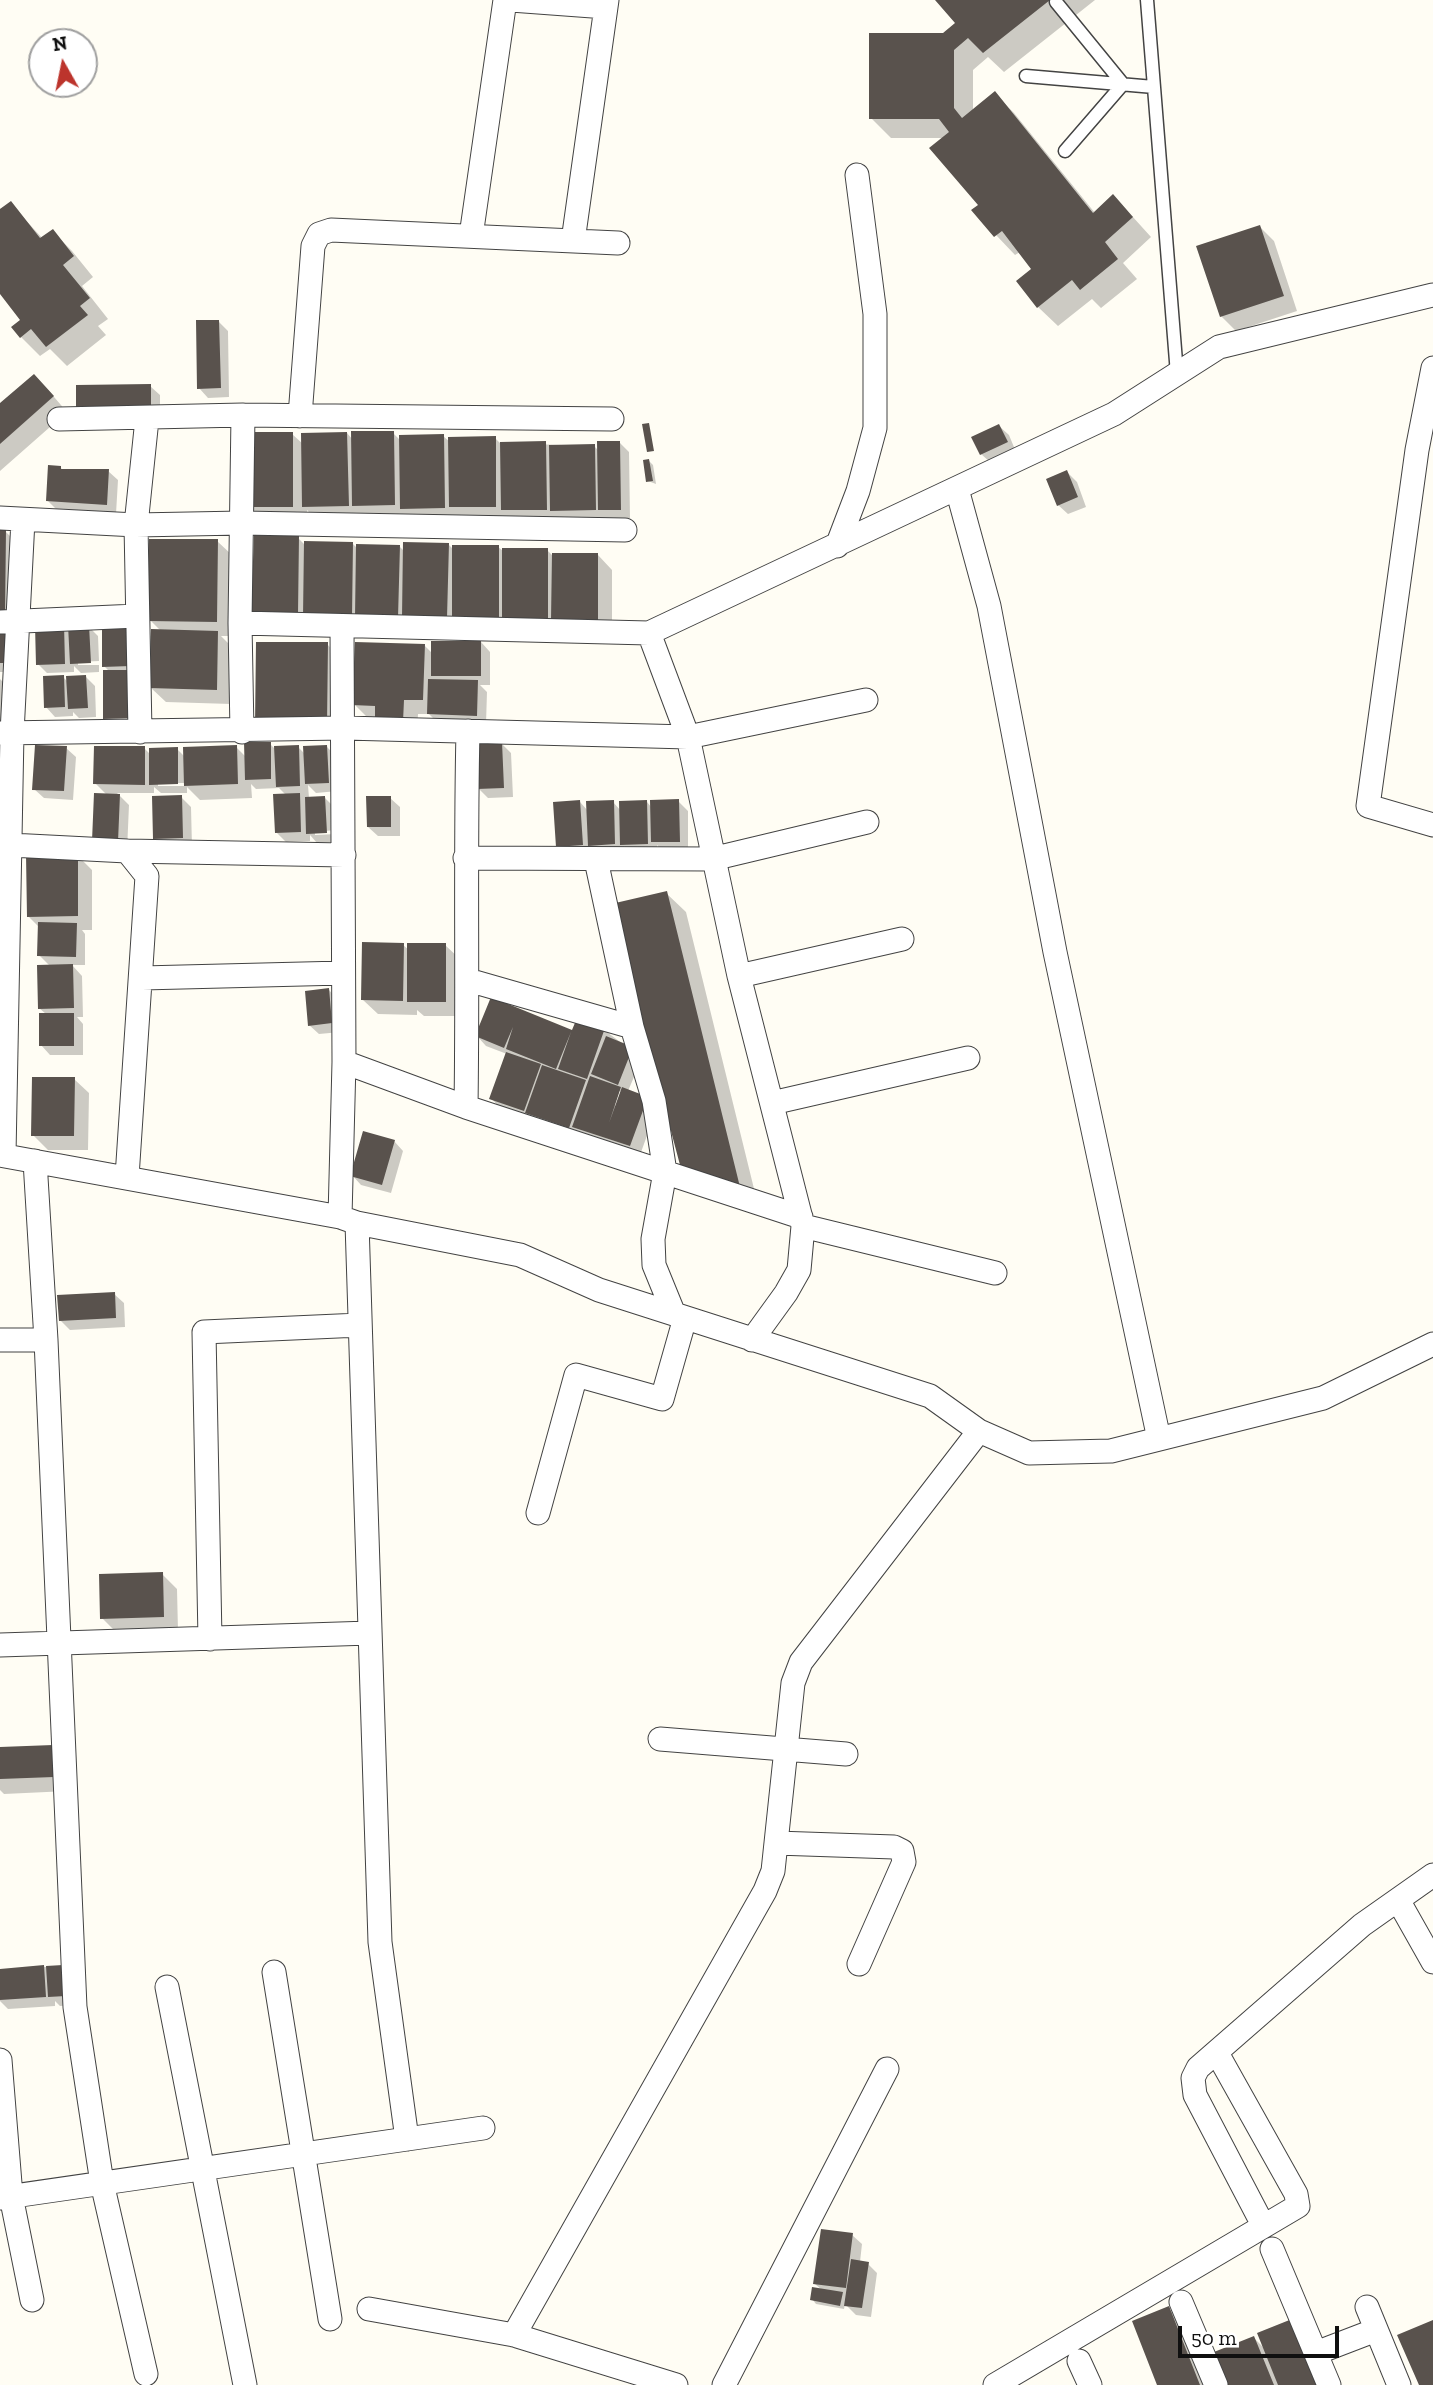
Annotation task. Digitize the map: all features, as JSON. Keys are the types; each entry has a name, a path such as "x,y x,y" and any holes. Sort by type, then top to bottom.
{"street":[{"path":"471,236 505,0"},
{"path":"511,0 607,4 573,241"},
{"path":"837,547 858,491 876,428 875,314 856,175"},
{"path":"300,416 313,246 319,234 331,230 618,243"},
{"path":"240,623 649,633 837,547 1114,414 1219,347 1433,295"},
{"path":"1433,368 1425,451 1368,806 1433,825"},
{"path":"242,732 240,623 243,415"},
{"path":"59,419 243,415 612,419"},
{"path":"139,732 136,525 147,419"},
{"path":"957,489 989,606 1055,952 1159,1439"},
{"path":"625,530 242,523 136,525 11,519 6,733 10,845 3,1023 2,1155 520,1255 599,1290 930,1396 979,1431 1029,1453 1111,1451 1323,1398 1433,1343"},
{"path":"9,622 137,616"},
{"path":"342,627 345,728 344,1062 349,1220 360,1325 380,1942 407,2139"},
{"path":"649,633 688,737 739,976 802,1222 799,1270 786,1293 752,1339"},
{"path":"6,733 242,732 345,728 688,737 866,700"},
{"path":"466,1107 468,980 465,858 468,731"},
{"path":"465,858 712,859 867,822"},
{"path":"10,845 127,851 344,855"},
{"path":"127,851 147,876 127,1177"},
{"path":"538,1513 576,1375 662,1399 680,1316 654,1265 653,1239 665,1172 654,1101 632,1027 596,860"},
{"path":"739,976 902,939"},
{"path":"142,978 343,974"},
{"path":"468,980 632,1027"},
{"path":"772,1102 968,1058"},
{"path":"344,1062 466,1107 665,1172 802,1222 996,1273"},
{"path":"34,1161 46,1340 75,2007 102,2183 146,2374"},
{"path":"210,1639 204,1332 360,1325"},
{"path":"0,1340 46,1340"},
{"path":"513,2335 774,1871 793,1683 801,1662 979,1431"},
{"path":"0,1645 370,1633"},
{"path":"660,1739 846,1754"},
{"path":"776,1843 894,1847 902,1851 904,1862 859,1964"},
{"path":"1263,2225 1192,2087 1198,2068 1362,1925 1433,1875"},
{"path":"1398,1900 1433,1962"},
{"path":"274,1972 306,2154 330,2319"},
{"path":"167,1987 200,2169 244,2385"},
{"path":"995,2385 1263,2225 1293,2210 1298,2201 1217,2053"},
{"path":"0,2060 6,2197 32,2300"},
{"path":"723,2385 887,2069"},
{"path":"6,2197 483,2128"},
{"path":"1272,2249 1329,2385"},
{"path":"1181,2302 1216,2385"},
{"path":"1367,2307 1399,2385"},
{"path":"369,2309 513,2335 676,2385"},
{"path":"1316,2353 1376,2330"},
{"path":"1079,2361 1090,2385"}],"lane":[{"path":"1147,0 1177,373"},
{"path":"1056,2 1123,84"},
{"path":"1027,76 1154,87"},
{"path":"1065,151 1123,84"}],"building":[{"path":"935,0 1050,0 983,53 968,38 954,50 954,108 962,118 995,91 1093,213 1113,194 1133,217 1105,242 1118,259 1080,290 1072,280 1037,308 1016,281 1031,269 1002,231 994,237 971,210 978,205 929,148 949,132 939,119 869,119 869,33 943,33 955,23"},
{"path":"11,201 40,238 53,229 74,256 63,265 90,298 80,306 88,315 46,347 31,329 20,338 11,327 20,320 0,294 0,209"},
{"path":"1260,225 1284,296 1220,317 1196,246"},
{"path":"196,320 219,320 221,388 197,389"},
{"path":"34,374 54,396 0,444 0,403"},
{"path":"151,384 151,407 76,408 76,385"},
{"path":"649,423 654,451 647,452 642,424"},
{"path":"999,424 1008,442 980,455 971,437"},
{"path":"351,431 394,431 395,505 352,506"},
{"path":"246,432 293,432 293,507 246,507"},
{"path":"347,432 349,506 302,507 301,433"},
{"path":"444,434 445,508 400,509 399,435"},
{"path":"496,436 496,507 449,507 448,437"},
{"path":"546,441 547,510 501,510 500,442"},
{"path":"597,441 620,441 621,510 598,510"},
{"path":"595,444 596,510 550,511 549,445"},
{"path":"649,459 653,481 646,482 643,460"},
{"path":"48,465 61,466 61,469 109,469 107,505 46,501"},
{"path":"1067,470 1078,497 1057,506 1046,479"},
{"path":"0,529 6,529 5,619 0,619"},
{"path":"254,535 299,536 298,614 251,613"},
{"path":"149,539 218,539 217,622 148,621"},
{"path":"304,541 353,542 352,618 303,617"},
{"path":"403,542 449,543 447,618 402,617"},
{"path":"356,544 400,545 398,618 355,617"},
{"path":"452,545 499,545 499,620 452,620"},
{"path":"502,548 548,548 548,619 502,620"},
{"path":"552,553 598,553 598,621 551,620"},
{"path":"102,620 130,620 131,666 102,667"},
{"path":"0,624 5,624 5,663 0,663"},
{"path":"64,624 65,664 36,665 35,625"},
{"path":"68,625 89,625 91,663 70,664"},
{"path":"151,629 218,631 217,690 149,688"},
{"path":"431,641 481,641 481,676 431,676"},
{"path":"256,642 328,642 327,726 255,725"},
{"path":"355,642 425,644 423,700 404,700 403,722 375,722 375,706 352,705"},
{"path":"103,670 129,670 129,718 103,719"},
{"path":"64,675 65,707 44,708 43,676"},
{"path":"86,675 88,708 68,709 66,676"},
{"path":"428,679 478,680 477,716 427,714"},
{"path":"244,742 271,742 271,779 245,780"},
{"path":"502,742 504,788 477,789 475,743"},
{"path":"35,745 67,746 64,791 32,790"},
{"path":"237,745 238,784 184,786 183,747"},
{"path":"299,745 300,786 276,787 274,746"},
{"path":"327,745 329,783 305,784 303,746"},
{"path":"94,746 145,746 145,785 93,784"},
{"path":"178,747 178,784 149,785 149,748"},
{"path":"94,793 120,794 118,842 92,841"},
{"path":"300,793 301,832 275,833 273,794"},
{"path":"182,795 183,838 153,839 152,796"},
{"path":"325,796 327,833 306,834 305,797"},
{"path":"366,796 391,796 391,827 367,827"},
{"path":"679,799 680,842 651,842 650,800"},
{"path":"580,800 583,845 556,847 553,802"},
{"path":"614,800 615,844 588,846 586,801"},
{"path":"647,800 648,844 620,845 619,801"},
{"path":"78,853 78,916 27,917 26,854"},
{"path":"667,891 740,1187 680,1165 611,904"},
{"path":"38,922 77,923 76,957 37,956"},
{"path":"362,942 404,943 403,1001 361,1000"},
{"path":"407,943 446,943 446,1002 407,1002"},
{"path":"73,964 74,1008 38,1009 37,965"},
{"path":"329,988 332,1023 308,1026 305,991"},
{"path":"491,997 572,1030 577,1018 605,1028 587,1079 558,1069 571,1032 556,1069 506,1049 513,1027 504,1048 475,1036"},
{"path":"39,1013 74,1013 74,1046 39,1046"},
{"path":"606,1036 633,1047 618,1085 591,1074"},
{"path":"506,1052 541,1064 524,1111 489,1099"},
{"path":"542,1065 586,1080 569,1128 525,1113"},
{"path":"590,1076 621,1087 609,1123 622,1087 648,1097 630,1146 572,1127"},
{"path":"32,1077 75,1077 74,1136 31,1136"},
{"path":"363,1131 395,1140 382,1185 350,1176"},
{"path":"115,1292 116,1318 59,1321 57,1295"},
{"path":"163,1572 164,1617 100,1619 99,1574"},
{"path":"53,1745 54,1777 0,1779 0,1747"},
{"path":"44,1965 46,1997 0,2000 0,1969"},
{"path":"63,1965 66,1996 48,1997 46,1966"},
{"path":"821,2229 853,2233 846,2288 813,2284"},
{"path":"851,2259 869,2262 862,2308 844,2306"},
{"path":"812,2287 843,2292 840,2306 810,2300"},
{"path":"1169,2306 1200,2385 1157,2385 1132,2321"},
{"path":"1292,2319 1319,2385 1278,2385 1257,2333"},
{"path":"1433,2320 1433,2385 1419,2385 1397,2335"},
{"path":"1254,2336 1274,2385 1228,2385 1214,2352"}]}
